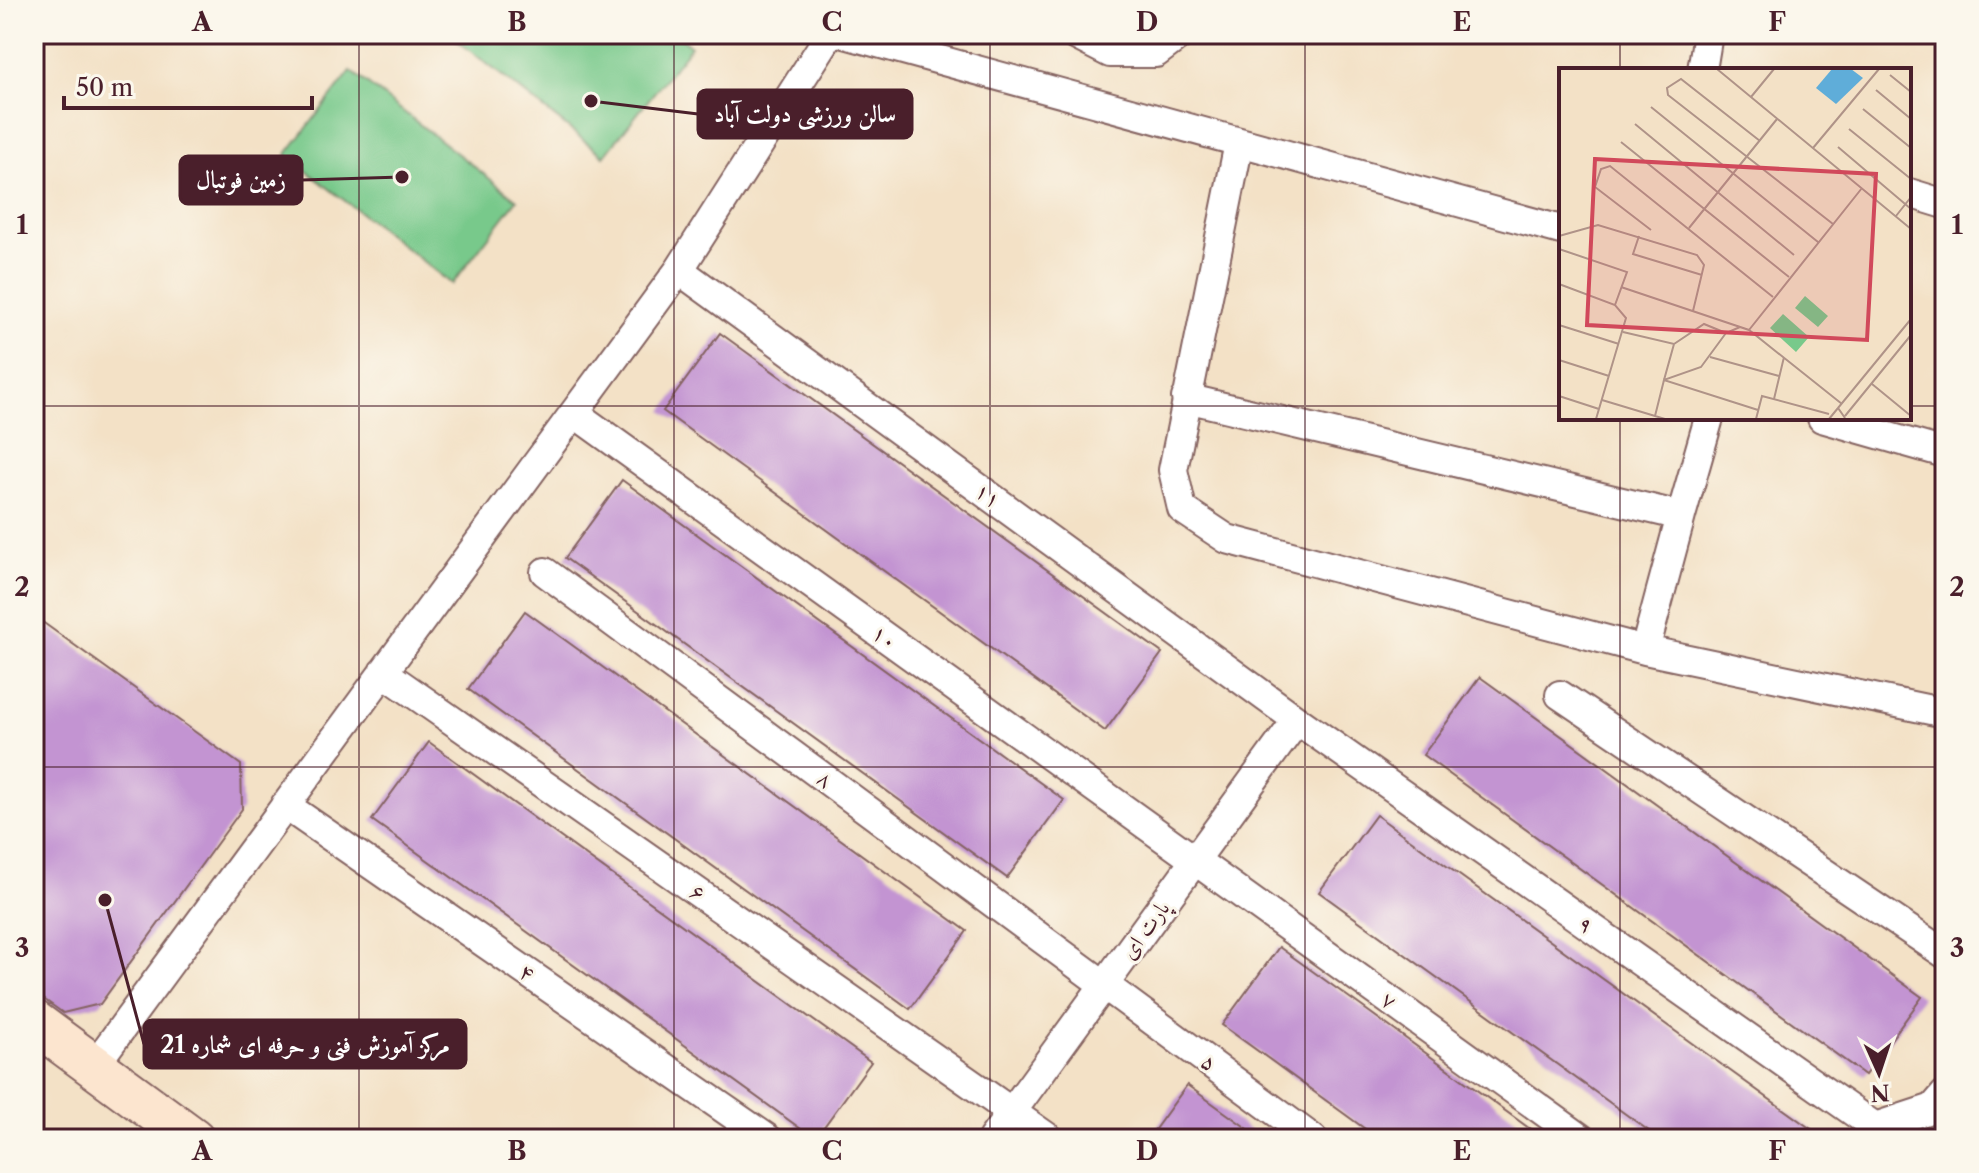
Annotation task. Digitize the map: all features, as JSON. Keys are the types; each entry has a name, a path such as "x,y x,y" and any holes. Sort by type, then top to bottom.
{"street":[{"path":"94,1066 679,270 830,34"},
{"path":"845,34 1559,229"},
{"path":"891,47 926,34"},
{"path":"1073,34 1110,53 1156,53 1181,34"},
{"path":"1702,68 1708,34"},
{"path":"1239,143 1173,470 1182,509 1227,539 1645,650 1945,713"},
{"path":"1911,194 1945,204"},
{"name":"۱۱","path":"679,270 1297,720"},
{"path":"1186,398 1681,516"},
{"name":"۱۰","path":"574,413 1195,862"},
{"path":"1645,650 1708,420"},
{"path":"1829,420 1945,453"},
{"name":"۸","path":"545,572 1105,985"},
{"name":"۶","path":"383,672 1050,1139"},
{"path":"1560,695 1945,954"},
{"name":"پارت ای","path":"992,1139 1297,720"},
{"name":"۹","path":"1297,720 1875,1127 1933,1108 1945,1094"},
{"name":"۴","path":"285,805 768,1139"},
{"name":"۷","path":"1195,862 1582,1139"},
{"name":"۵","path":"1105,985 1313,1139"},
{"path":"34,1022 193,1139"}],"green space":[{"path":"449,34 675,34 691,46 604,156"},
{"path":"351,71 517,200 452,284 286,155"}],"building":[{"path":"720,333 1162,653 1105,731 663,411"},
{"path":"622,480 1064,800 1007,878 565,558"},
{"path":"525,611 967,931 910,1009 468,689"},
{"path":"34,616 241,765 242,809 100,1004 63,1013 34,992"},
{"path":"1480,677 1922,997 1865,1075 1423,755"},
{"path":"429,742 871,1062 815,1139 372,820"},
{"path":"1376,815 1818,1134 1815,1139 1660,1139 1319,892"},
{"path":"1279,947 1544,1139 1379,1139 1222,1025"},
{"path":"1187,1085 1262,1139 1148,1139"}],"place":[{"name":"سالن ورزشی دولت آباد","path":"591,101"},
{"name":"زمین فوتبال","path":"402,177"},
{"name":"مرکز آموزش فنی و حرفه ای شماره 21","path":"105,900"}]}
